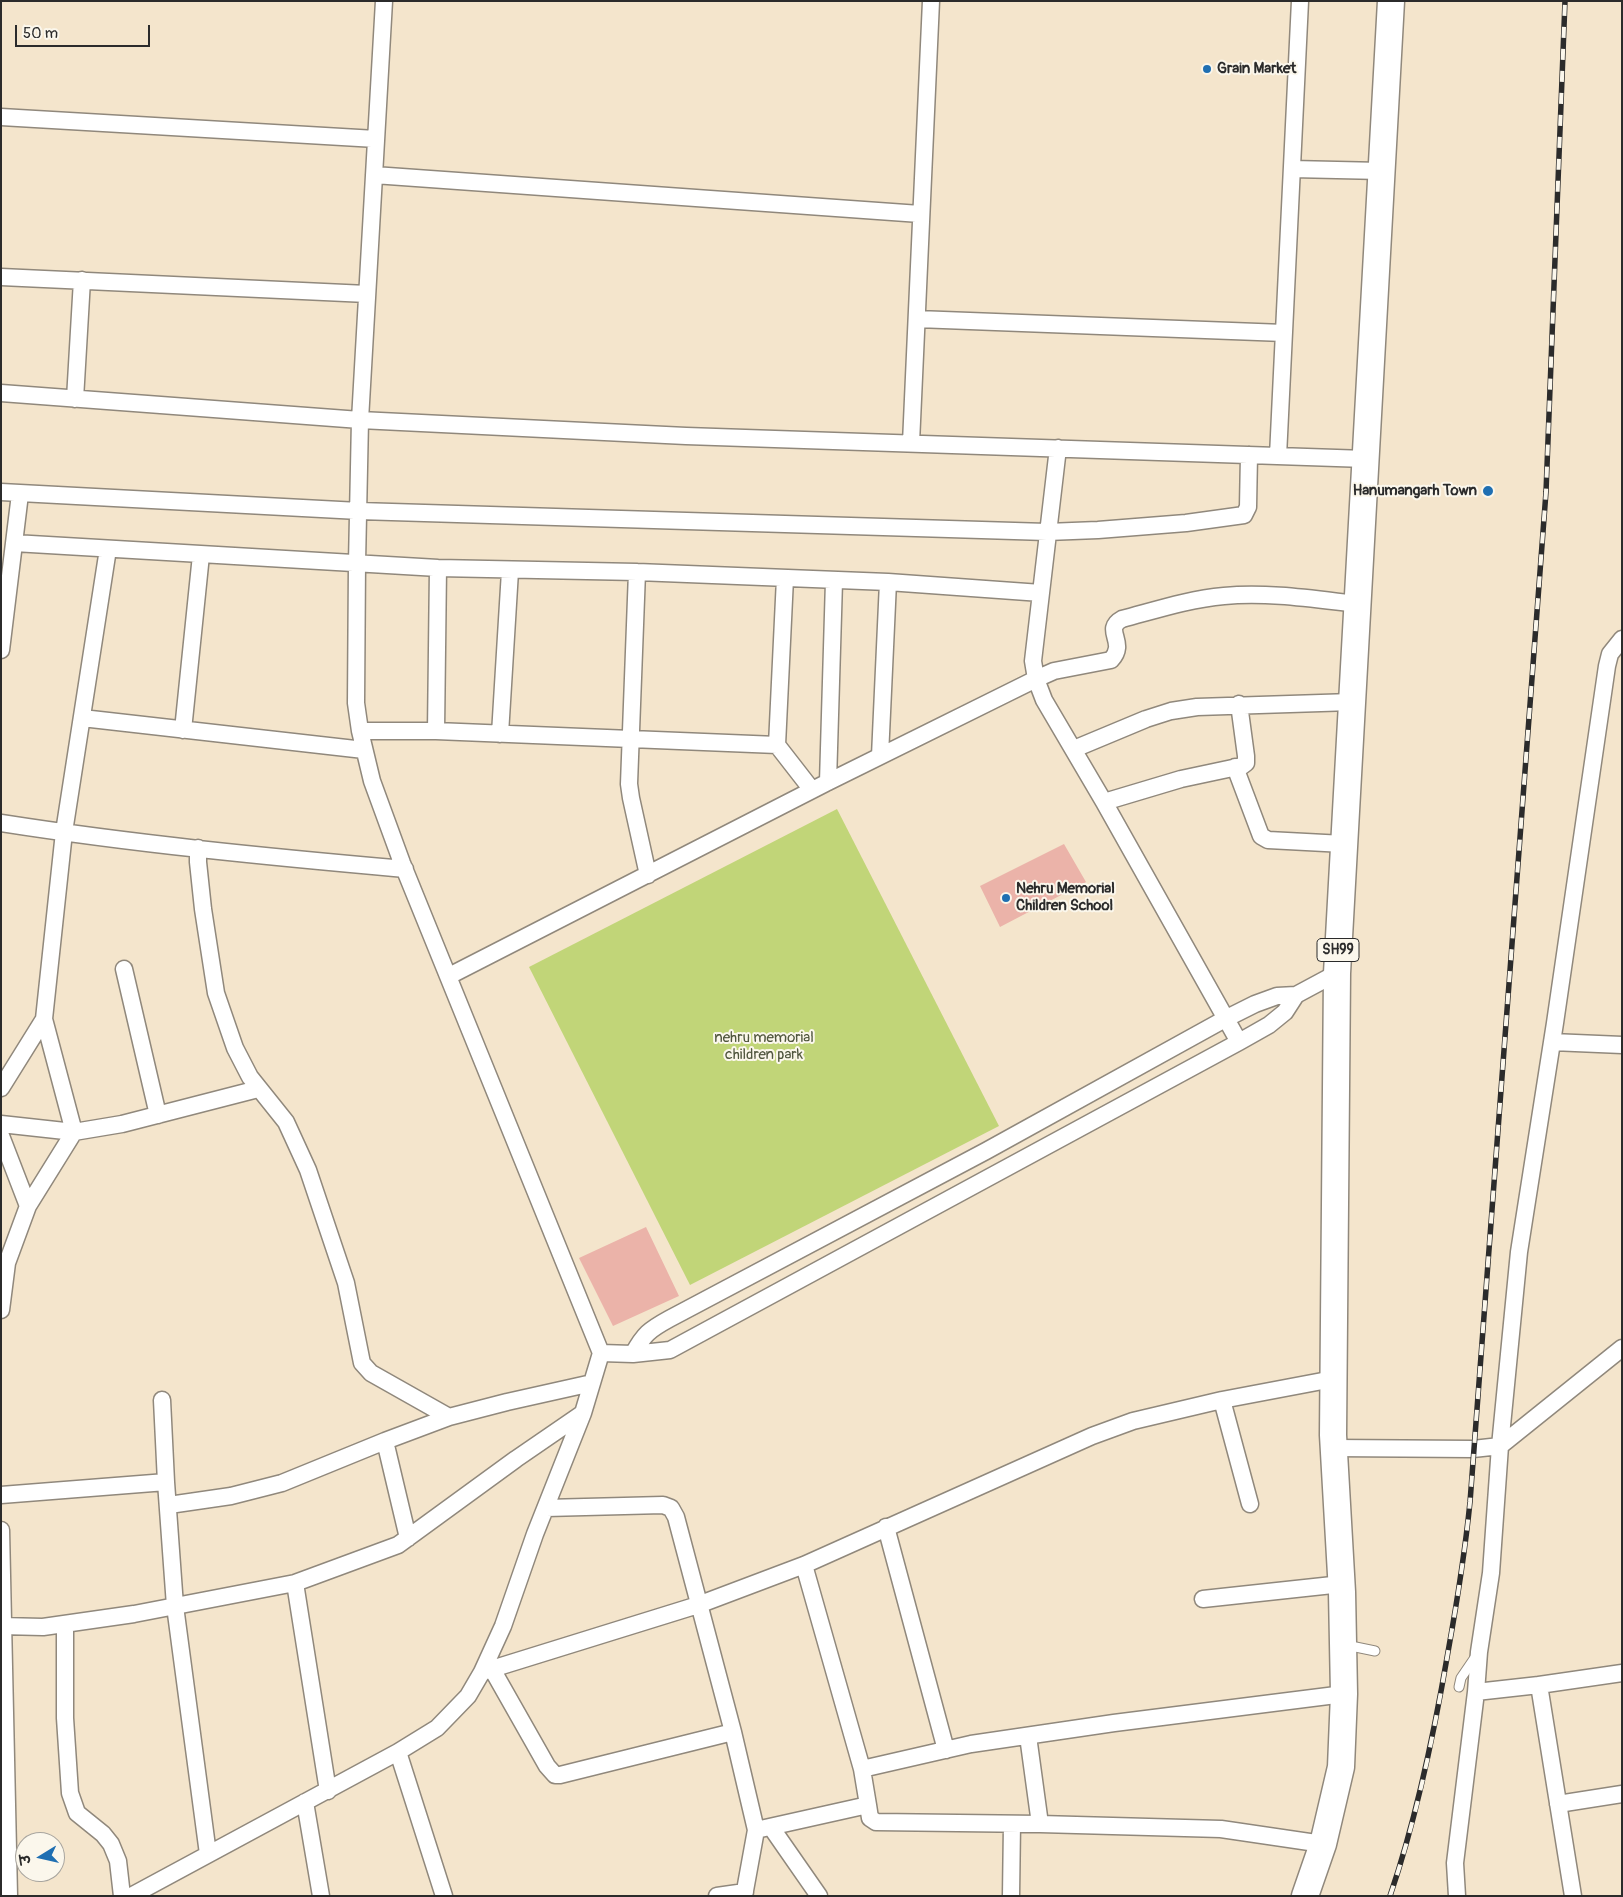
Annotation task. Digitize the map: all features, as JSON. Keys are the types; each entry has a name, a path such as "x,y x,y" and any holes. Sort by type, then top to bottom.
{"main road":[{"name":"SH99","path":"1305,1896 1323,1844 1341,1767 1344,1694 1342,1584 1334,1448 1333,1379 1337,972 1391,1"}],"street":[{"path":"131,1896 398,1752 437,1728 468,1696 487,1671 546,1508 583,1413 601,1353 404,869 372,781 360,731 356,703 360,420 384,1"},
{"path":"911,443 931,1"},
{"path":"1278,456 1300,1"},
{"path":"1,117 376,139"},
{"path":"1292,169 1382,171"},
{"path":"374,175 920,214"},
{"path":"1,277 367,294"},
{"path":"75,399 82,280"},
{"path":"917,319 1284,333"},
{"path":"1,393 360,420 686,436 1366,459"},
{"path":"1058,448 1033,661 1036,679 1044,700 1074,749 1239,1042"},
{"path":"1,492 359,511 1047,532 1186,523 1244,515 1248,507 1249,455"},
{"path":"1,650 20,494"},
{"path":"14,544 438,568 510,571 637,572 888,582 1041,593"},
{"path":"1,1310 7,1263 28,1206 74,1132 44,1019 64,832 108,549"},
{"path":"183,730 201,555"},
{"path":"436,731 438,568"},
{"path":"500,734 510,571"},
{"path":"637,572 629,784 648,875"},
{"path":"784,578 777,744 812,790"},
{"path":"828,782 834,580"},
{"path":"880,756 888,582"},
{"path":"448,976 812,790 1036,679 1054,671 1111,660 1117,654 1118,644 1113,628 1116,622 1122,618 1185,602 1224,596 1274,595 1358,604"},
{"path":"1457,1896 1455,1864 1476,1692 1479,1652 1491,1573 1500,1446 1519,1252 1552,1042 1606,666 1610,654 1622,639"},
{"path":"1074,749 1146,719 1197,707 1239,704 1352,702"},
{"path":"1104,802 1181,779 1246,763 1239,704"},
{"path":"82,718 364,750"},
{"path":"360,731 436,731 777,744"},
{"path":"1235,767 1261,836 1268,840 1344,844"},
{"path":"1,823 283,858 404,869"},
{"path":"198,848 203,909 216,993 235,1048 258,1089 286,1122 308,1170 346,1283 362,1363 370,1373 449,1417"},
{"path":"124,970 158,1115"},
{"path":"633,1354 642,1337 652,1328 986,1151 1225,1019 1255,1004 1277,996 1296,995 1337,972"},
{"path":"601,1353 633,1354 670,1350 1269,1025 1285,1012 1296,995"},
{"path":"1,1088 44,1019"},
{"path":"1552,1042 1622,1045"},
{"path":"1,1124 74,1132 122,1124 258,1089"},
{"path":"1,1136 28,1206"},
{"path":"986,1151 998,1173"},
{"path":"1334,1448 1473,1449 1500,1446 1622,1348"},
{"path":"487,1671 698,1604 804,1565 1092,1436 1133,1420 1222,1400 1333,1379"},
{"path":"169,1504 232,1496 282,1483 449,1417 592,1383"},
{"path":"162,1400 175,1606 208,1854"},
{"path":"1222,1400 1250,1504"},
{"path":"2,1626 43,1627 134,1614 295,1583 398,1545 583,1413"},
{"path":"385,1441 408,1538"},
{"path":"1,1495 166,1482"},
{"path":"546,1508 662,1505 671,1508 676,1517 733,1732 764,1828 819,1896"},
{"path":"886,1527 946,1750"},
{"path":"1,1530 9,1896"},
{"path":"804,1565 862,1769 870,1818 876,1822 1222,1829 1323,1844"},
{"path":"295,1583 328,1791"},
{"path":"1203,1599 1342,1584"},
{"path":"65,1624 65,1718 70,1793 77,1813 103,1834 112,1844 118,1861 122,1896"},
{"path":"487,1671 546,1766 555,1775 733,1732"},
{"path":"1476,1692 1622,1673"},
{"path":"1539,1685 1573,1896"},
{"path":"862,1769 946,1750 1028,1736 1344,1694"},
{"path":"1028,1736 1040,1824"},
{"path":"398,1752 444,1896"},
{"path":"1558,1804 1622,1794"},
{"path":"305,1802 321,1896"},
{"path":"764,1828 868,1805"},
{"path":"1011,1896 1012,1824"},
{"path":"717,1896 744,1894 764,1828"}],"lane":[{"path":"1343,1645 1375,1651"},
{"path":"1458,1686 1461,1678 1479,1652"}],"green space":[{"name":"nehru memorial children park","path":"837,809 999,1126 690,1285 529,967"}],"building":[{"path":"1064,844 1086,882 1000,927 980,886"},
{"path":"646,1227 679,1296 613,1326 579,1258"}],"railway":[{"path":"1390,1896 1417,1806 1431,1744 1458,1596 1470,1502 1546,492 1565,1"}],"place":[{"name":"Grain Market","path":"1207,69"},
{"name":"Hanumangarh Town","path":"1488,491"},
{"name":"Nehru Memorial Children School","path":"1006,898"}]}
